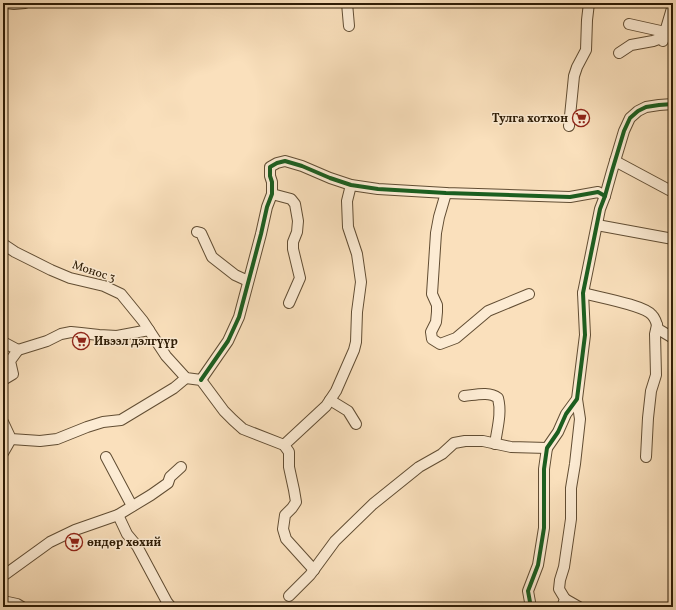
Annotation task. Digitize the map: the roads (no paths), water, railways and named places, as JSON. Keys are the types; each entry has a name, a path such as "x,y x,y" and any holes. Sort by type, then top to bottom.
{"street":[{"path":"6,3 24,3"},
{"path":"348,3 349,26"},
{"path":"569,126 574,76 586,50 589,3"},
{"path":"664,37 673,5"},
{"path":"629,24 664,37"},
{"path":"619,54 631,45 653,41 664,37"},
{"path":"579,607 563,603 559,589 564,568 571,519 572,488 580,419 577,399 585,335 584,294 600,209 606,196 624,131 630,118 638,111 646,107 673,104"},
{"path":"201,380 228,341 239,317 267,207 272,194 270,167 277,163 286,161 302,166 323,176 351,185 378,188 446,193 570,197 598,192 606,196"},
{"path":"615,161 671,191"},
{"path":"284,445 326,406 336,391 356,342 357,312 361,282 358,254 348,227 346,201 351,185"},
{"path":"446,193 436,233 432,294 437,305 437,312 436,322 431,332 432,339 440,344 456,338 488,312 529,294"},
{"path":"272,194 291,199 294,204 298,221 297,232 293,242 300,278 290,302"},
{"path":"597,226 673,239"},
{"path":"197,232 201,233 212,257 235,275 248,281"},
{"name":"Монос 3","path":"3,244 15,252 70,278 104,286 121,294 143,321 166,356 186,378"},
{"path":"584,294 646,310 652,314 658,329 673,338"},
{"path":"646,457 651,391 656,375 655,334 657,325"},
{"path":"3,380 13,374 10,361 18,350 48,341 61,334 71,332 99,336 118,336 149,330"},
{"path":"3,342 18,350"},
{"path":"11,438 40,441 57,439 103,422 121,420 174,388 186,378 201,380 224,411 233,420 243,428 284,445 289,452 289,467 296,502 285,516 283,529 286,539 314,570"},
{"path":"464,396 490,394 495,395 498,398 500,404 499,420 495,444"},
{"path":"528,607 530,602 528,591 538,565 544,528 544,469 548,448 558,432 566,414 577,399"},
{"path":"330,400 348,411 356,424"},
{"path":"3,422 11,438"},
{"path":"3,453 11,438"},
{"path":"289,596 310,575 335,541 373,504 419,467 442,454 454,444 465,441 483,441 511,447 548,448"},
{"path":"106,457 132,506"},
{"path":"3,576 50,542 75,530 118,516 152,495 168,483 170,477 182,467"},
{"path":"118,516 127,534 137,546 171,607"},
{"path":"3,601 17,604 22,607"}],"place":[{"name":"Тулга хотхон","path":"581,118"},
{"name":"Ивээл дэлгүүр","path":"81,341"},
{"name":"өндөр хөхий","path":"74,542"}]}
